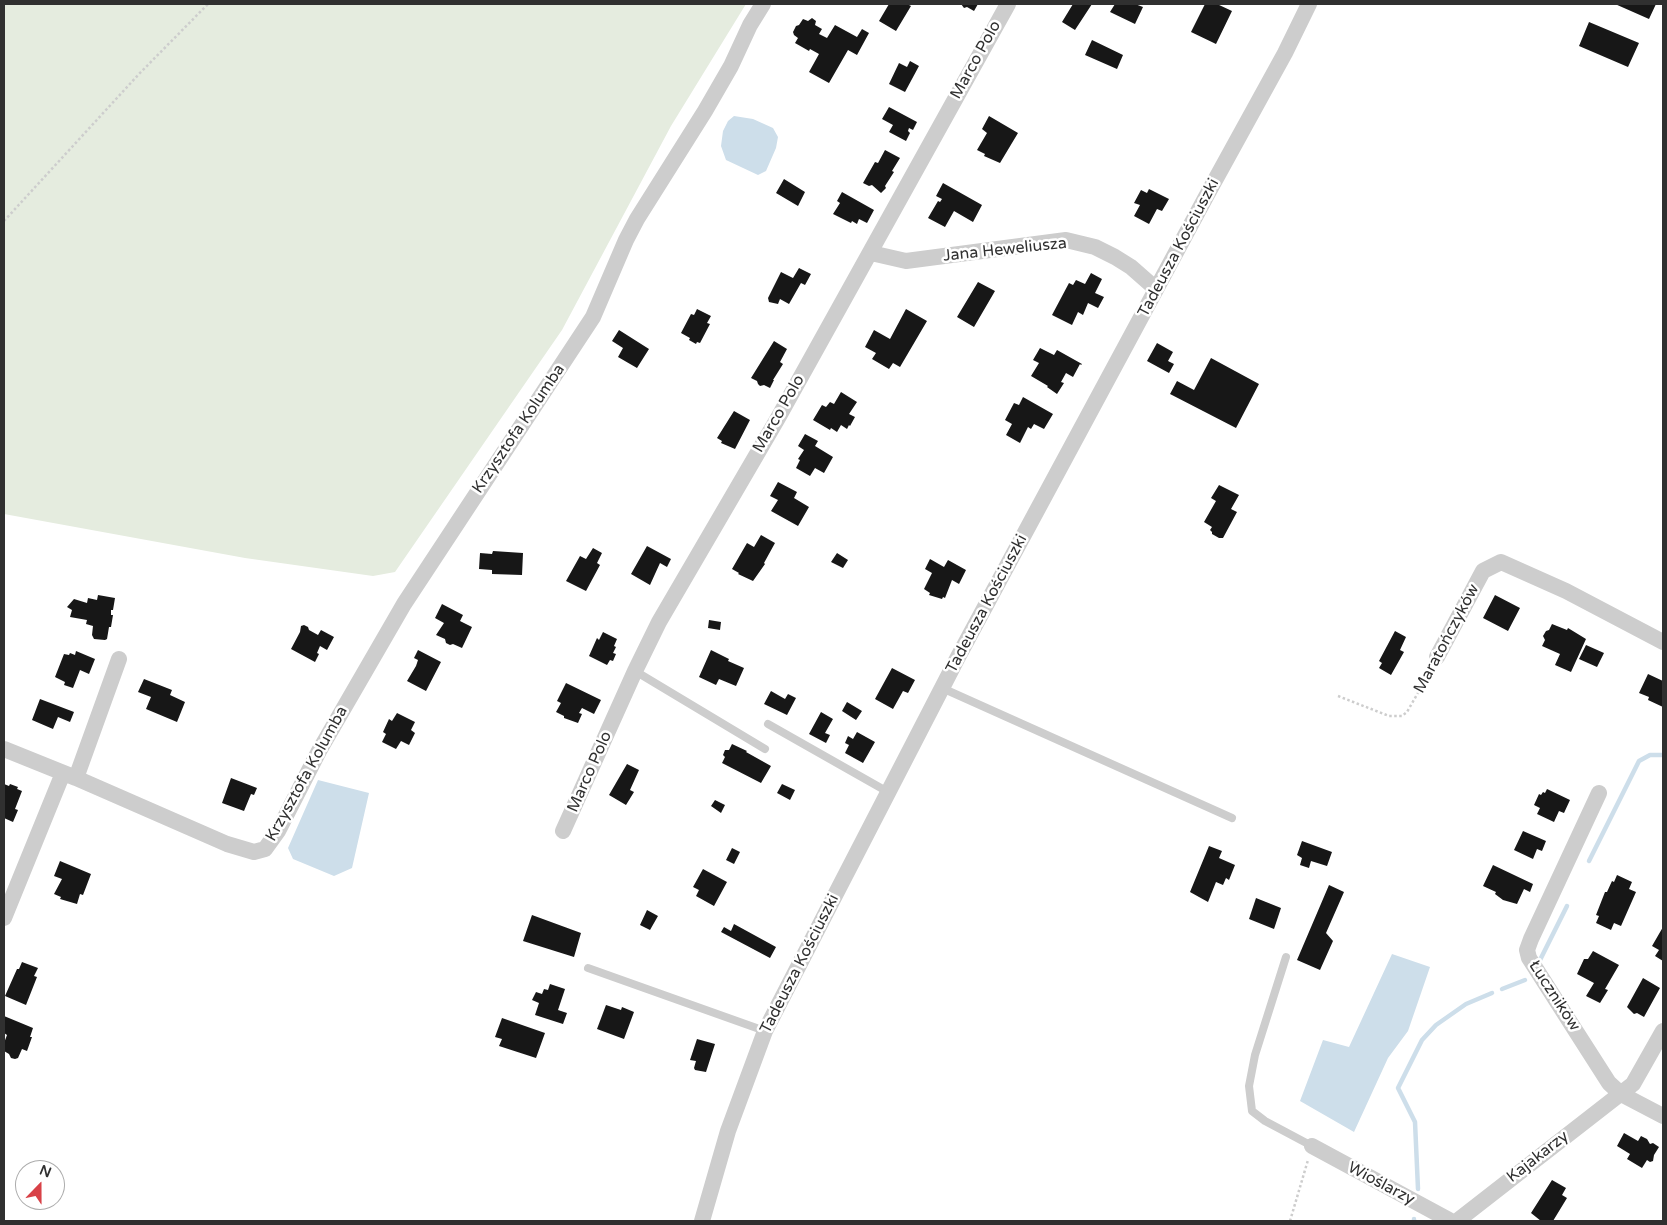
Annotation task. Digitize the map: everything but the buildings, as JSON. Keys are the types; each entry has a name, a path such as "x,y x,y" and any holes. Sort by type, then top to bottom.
{"street":[{"name":"Krzysztofa Kolumba","path":"70,776 227,844 254,852 264,849 278,831 318,751 404,604 593,318 626,240 637,219 705,111 763,4"},
{"name":"Marco Polo","path":"563,830 659,622 778,418 1008,4"},
{"name":"Tadeusza Kościuszki","path":"702,1221 728,1131 764,1031 942,688 1156,289 1285,54 1308,4"},
{"name":"Jana Heweliusza","path":"871,253 906,261 1066,240 1095,247 1115,257 1131,267 1156,289"},
{"name":"Maratończyków","path":"1437,657 1483,571 1501,562 1566,591 1663,642"},
{"path":"4,918 70,776 119,659"},
{"path":"4,749 70,776"},
{"name":"Łuczników","path":"1599,793 1527,950 1529,958 1609,1083 1620,1094 1663,1116"},
{"name":"Kajakarzy","path":"1457,1221 1633,1084 1663,1031"},
{"name":"Wioślarzy","path":"1312,1146 1451,1221"}],"lane":[{"path":"635,671 766,749"},
{"path":"942,688 1232,818"},
{"path":"768,724 888,792"},
{"path":"1286,957 1255,1055 1249,1086 1252,1111 1265,1121 1312,1146"},
{"path":"588,968 764,1031"}],"path":[{"path":"4,221 139,74 208,4"},
{"name":"Maratończyków","path":"1338,696 1390,716 1402,716 1407,712 1437,657"},
{"path":"1290,1221 1312,1146"}],"shaded area":[{"path":"4,4 746,4 671,126 562,330 395,572 373,576 245,558 4,514"}],"water":[{"path":"734,116 753,119 773,128 778,137 776,148 766,171 758,175 726,160 721,146 723,131 728,121"},
{"path":"318,780 369,793 352,868 334,876 293,859 288,848"},
{"path":"1392,954 1430,967 1408,1031 1388,1058 1354,1132 1300,1101 1323,1040 1349,1047"}],"waterway":[{"path":"1589,861 1639,761 1650,755 1663,755"},
{"path":"1540,960 1567,906"},
{"path":"1502,989 1525,980"},
{"path":"1418,1189 1415,1122 1398,1088 1422,1040 1436,1025 1466,1004 1492,993"}]}
